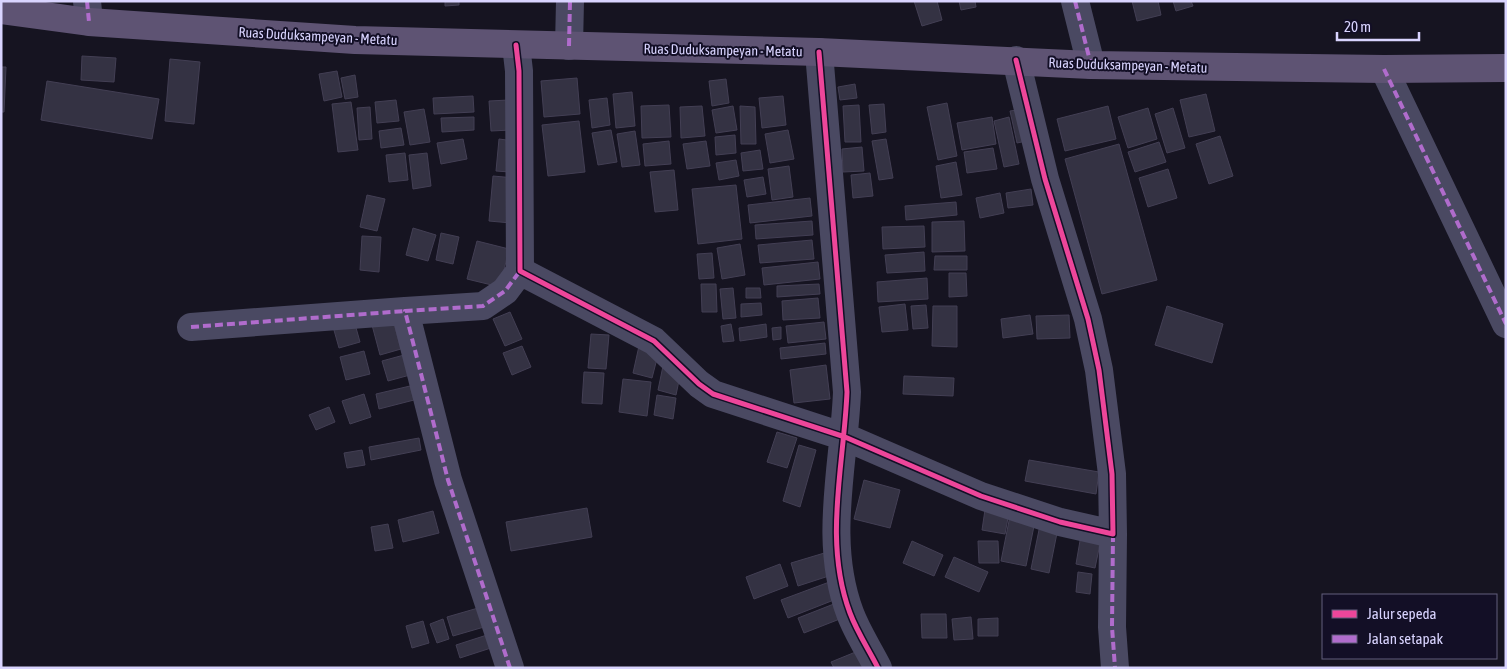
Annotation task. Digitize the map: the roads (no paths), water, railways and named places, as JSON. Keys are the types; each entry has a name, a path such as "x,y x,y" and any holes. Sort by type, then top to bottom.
{"main road":[{"name":"Ruas Duduksampeyan - Metatu","path":"1,10 88,11 356,40 516,46 819,52 1091,65 1384,69 1506,68"}],"street":[{"path":"569,46 570,1"},
{"path":"1075,1 1091,65"},
{"path":"191,327 483,306 505,291 520,272 519,71 516,46"},
{"path":"819,52 847,392 845,437 836,514 838,568 850,613 878,668"},
{"path":"1016,60 1045,179 1088,319 1098,370 1112,474 1112,626 1115,668"},
{"path":"1384,69 1506,324"},
{"path":"520,272 654,341 699,384 713,394 845,437 981,496 1060,522 1113,534"},
{"path":"405,312 448,480 510,668"}]}
